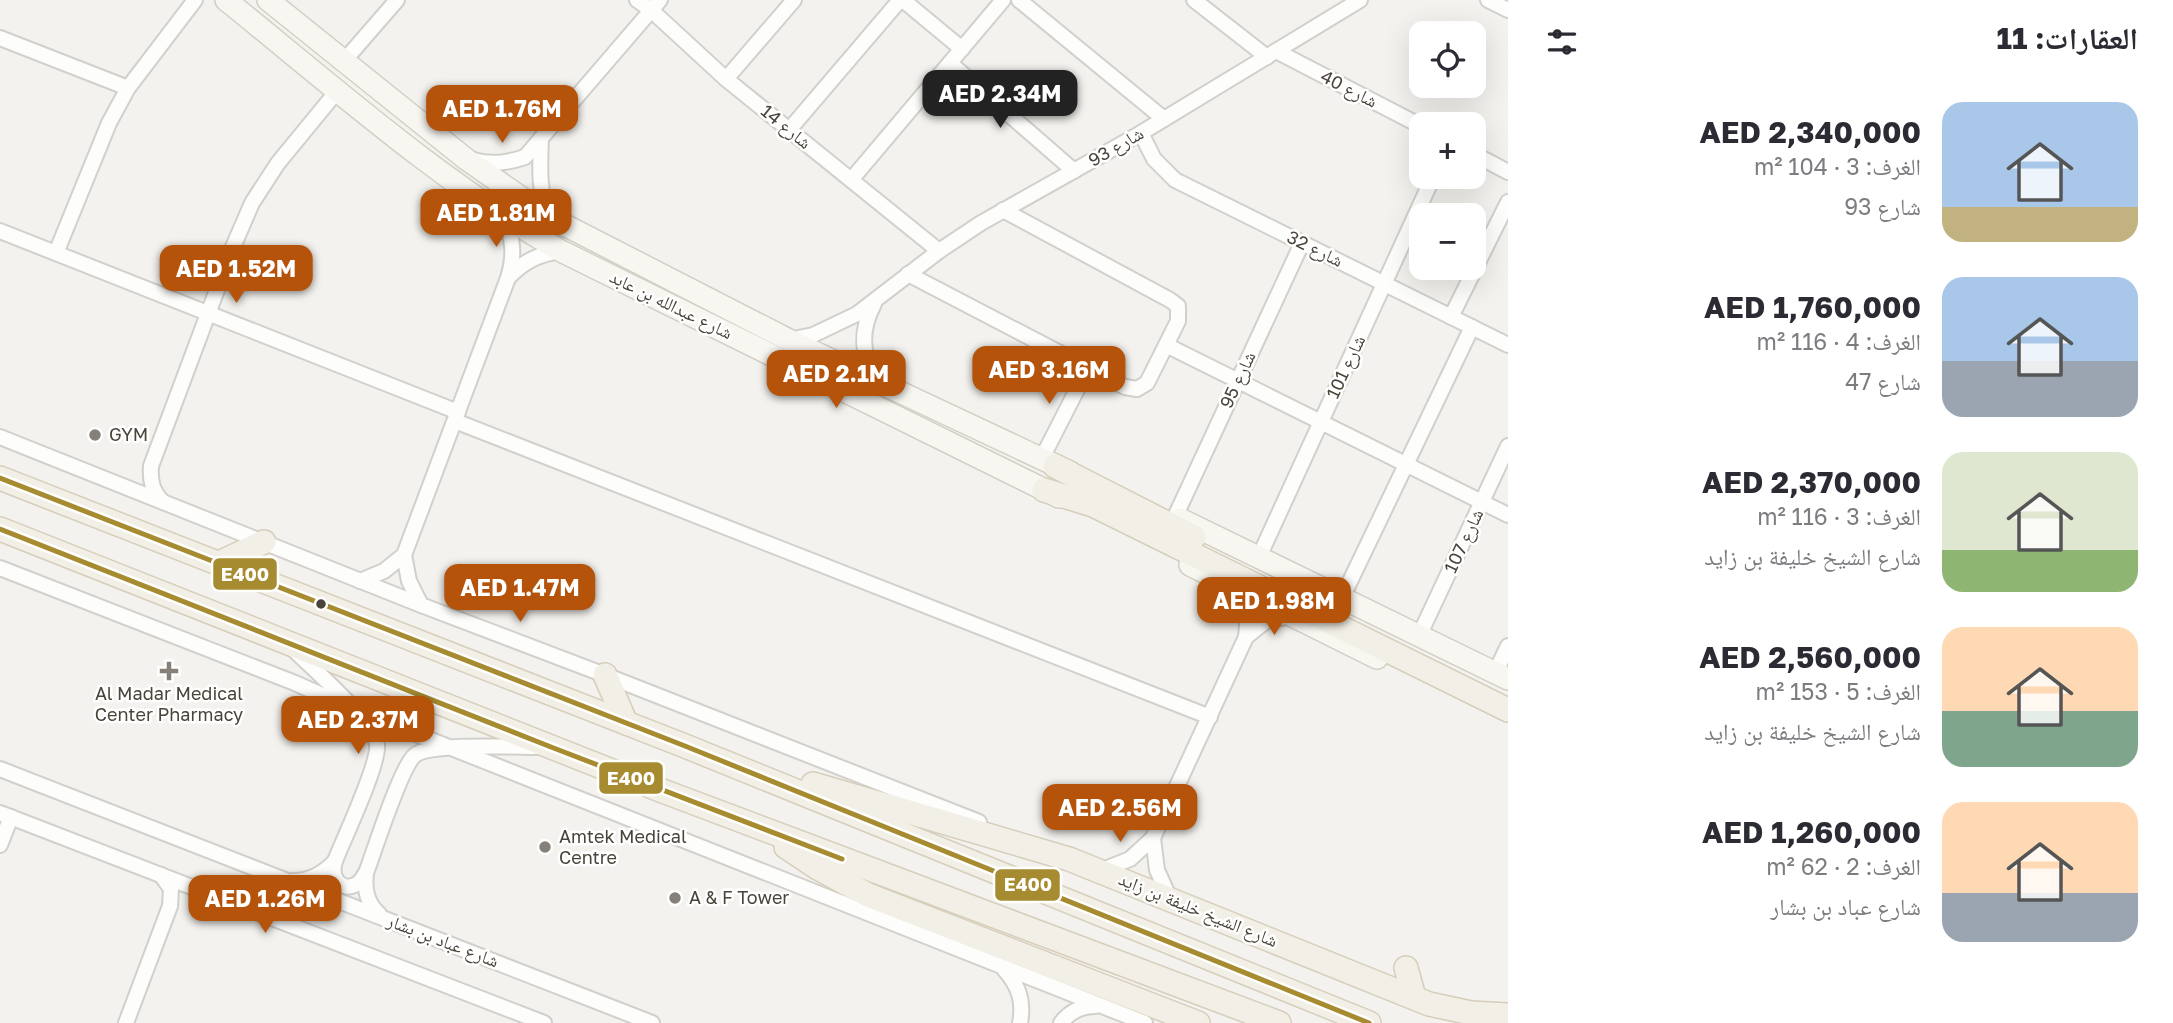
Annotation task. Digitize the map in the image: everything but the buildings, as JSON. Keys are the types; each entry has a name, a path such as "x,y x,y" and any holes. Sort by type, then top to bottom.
{"main road":[{"name":"شارع عبدالله بن عابد","path":"226,0 454,182 505,218 561,251 1508,722"},
{"name":"شارع عبدالله بن عابد","path":"268,0 466,159 549,217 880,385 1048,463 1508,698"},
{"name":"شارع عبدالله بن عابد","path":"1048,463 1133,497 1259,557 1331,607 1508,710"},
{"name":"شارع الشيخ خليفة بن زايد","path":"0,478 685,746 1369,1023"},
{"name":"شارع عبدالله بن عابد","path":"1044,490 1093,505 1331,607 1419,636 1502,676"},
{"path":"0,529 551,747 1279,1023"},
{"path":"219,563 264,542"},
{"path":"605,675 626,723"},
{"name":"شارع الشيخ خليفة بن زايد","path":"685,746 1024,845 1100,871 1426,1002 1471,1013 1508,1015"},
{"path":"769,831 791,852 868,895 1143,1016 1198,1023"},
{"path":"1406,968 1426,1002 1443,1019 1452,1023"},
{"path":"1426,1002 1508,1001"}],"street":[{"path":"56,253 105,132 128,88 195,0"},
{"path":"344,61 397,0"},
{"name":"شارع 14","path":"637,0 656,5 726,79 939,251"},
{"path":"726,79 794,0"},
{"path":"789,130 901,0 962,49"},
{"path":"851,180 1003,0"},
{"path":"1019,0 1164,119"},
{"name":"شارع 40","path":"1194,0 1271,54 1409,121"},
{"name":"شارع 93","path":"789,340 836,327 939,251 1003,210 1164,119 1359,0"},
{"path":"1488,0 1508,10"},
{"path":"466,159 488,164 526,157 656,5"},
{"path":"0,38 128,88"},
{"path":"950,63 1074,171"},
{"path":"164,503 155,493 150,480 151,466 242,225 258,193 285,153 338,90"},
{"name":"شارع 32","path":"1141,132 1154,159 1175,180 1508,345"},
{"path":"541,138 540,184 549,217"},
{"path":"1486,160 1508,172"},
{"name":"شارع 101","path":"1259,557 1427,189"},
{"path":"1451,317 1508,202"},
{"path":"908,274 1125,387 1137,389 1147,383 1180,316 1174,302 1003,210"},
{"path":"360,581 384,571 404,555 509,278 513,248 505,218"},
{"path":"0,231 209,313 456,417 1210,717"},
{"name":"شارع 95","path":"1175,517 1302,243"},
{"path":"509,278 532,258 561,251"},
{"path":"876,300 866,324 864,352 880,385"},
{"path":"1331,607 1407,464 1472,327"},
{"path":"1166,345 1508,514"},
{"path":"1048,463 1088,368"},
{"path":"0,437 360,581 976,821 1024,845"},
{"name":"شارع 107","path":"1419,636 1508,446"},
{"path":"112,482 127,482 140,476 151,466"},
{"path":"404,555 409,581 421,605"},
{"path":"0,568 295,683 353,709 1003,968 1100,1005 1143,1016"},
{"path":"1100,871 1130,859 1153,838 1246,638 1248,614 1242,592"},
{"path":"1246,638 1266,621 1292,616"},
{"path":"284,641 353,709 375,736 377,755 332,869 334,877 347,887 362,881 408,763 422,751 551,747"},
{"path":"1502,676 1508,646"},
{"name":"شارع عباد بن بشار","path":"0,769 652,1023"},
{"path":"0,845 6,815 544,1023"},
{"path":"1153,838 1157,870 1170,899"},
{"path":"287,881 314,877 326,871 335,861"},
{"path":"366,873 368,898 383,918"},
{"path":"126,1023 170,906 171,889 160,874"},
{"path":"170,906 183,895 200,891"},
{"path":"1003,968 1014,980 1020,994 1023,1010 1020,1023"},
{"path":"1061,1023 1073,1011 1100,1005"}],"transit line":[{"name":"E400","path":"0,478 685,746 1369,1023"},
{"name":"E400","path":"0,529 842,859"}],"place":[{"name":"GYM","path":"95,435"},
{"name":"Al Madar Medical Center Pharmacy","path":"169,671"},
{"name":"Amtek Medical Centre","path":"545,847"},
{"name":"A & F Tower","path":"675,898"}]}
